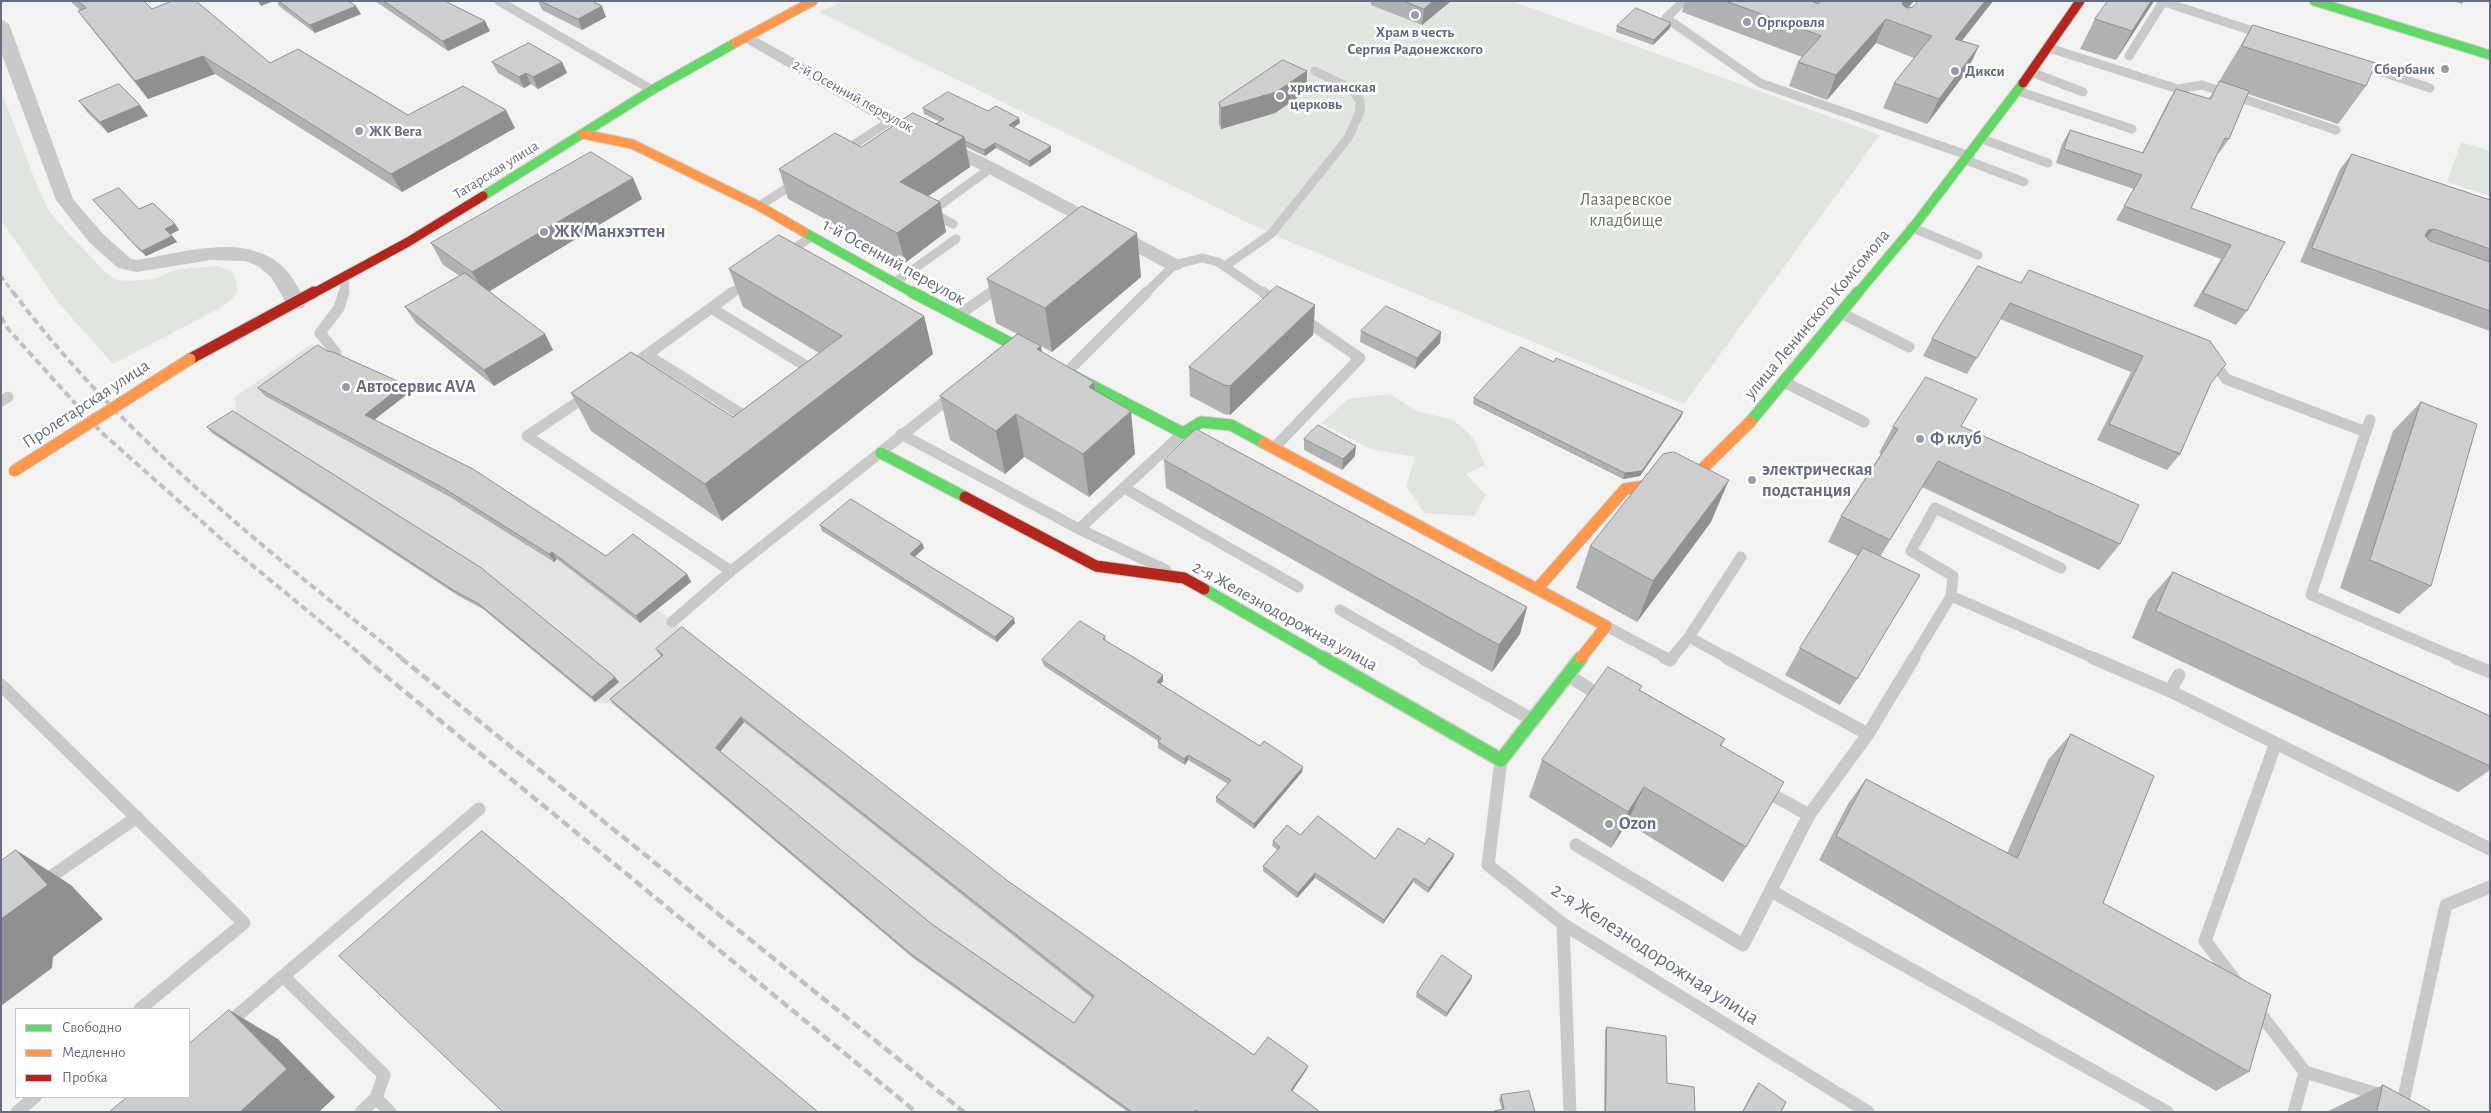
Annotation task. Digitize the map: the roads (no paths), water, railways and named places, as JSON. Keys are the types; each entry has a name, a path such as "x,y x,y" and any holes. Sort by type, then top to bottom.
{"street":[{"name":"Татарская улица","path":"190,359 345,278 408,242 652,90 745,36 813,1"},
{"path":"2314,1 2490,55"},
{"path":"2352,1 2490,43"},
{"name":"улица Ленинского Комсомола","path":"1537,589 1625,489 1692,479 1734,440 1968,158 2049,48 2077,2"},
{"path":"1,24 9,51 65,200 96,238 125,264 137,266 214,253 249,256 268,264 279,274 296,303"},
{"name":"2-й Осенний переулок","path":"745,36 892,120 991,168 1088,226 1174,265"},
{"name":"1-й Осенний переулок","path":"583,134 632,144 759,206 894,283 957,316 1011,350 1066,373 1183,433"},
{"name":"Пролетарская улица","path":"1,480 190,359"},
{"path":"1183,433 1201,422 1231,425 1606,626 1501,760"},
{"name":"2-я Железнодорожная улица","path":"881,452 1096,566 1184,578 1501,760"}],"lane":[{"path":"499,1 652,90"},
{"path":"1684,1 1666,18 1760,83 1968,158 2024,182"},
{"path":"2129,56 2162,2 2277,38"},
{"path":"2049,48 2178,90 2202,85 2336,130"},
{"path":"2349,62 2430,88"},
{"path":"1225,266 1271,234 1348,138 1360,112 1360,101 1352,89 1316,71"},
{"path":"2031,72 2083,92"},
{"path":"2018,91 2132,129"},
{"path":"834,158 892,120"},
{"path":"1982,139 2048,163"},
{"path":"953,224 930,212 991,168"},
{"path":"759,206 809,174"},
{"path":"1911,227 1978,255"},
{"path":"780,259 812,237"},
{"path":"894,283 956,239"},
{"path":"1066,373 1174,265 1202,258 1225,266 1360,358 1274,448"},
{"path":"623,371 757,275"},
{"path":"336,352 320,333 340,310 345,278"},
{"path":"957,316 1013,278"},
{"path":"711,308 816,371 809,377"},
{"path":"1841,313 1909,346"},
{"path":"647,355 753,420 760,415"},
{"path":"2215,363 2226,379 2366,432"},
{"path":"1784,382 1864,422"},
{"path":"599,387 527,436 731,571"},
{"path":"672,622 731,571 901,434 962,388"},
{"path":"2370,420 2310,595 2490,672"},
{"path":"1079,529 1183,433"},
{"path":"901,434 1079,529 1184,578"},
{"path":"1124,488 1298,587"},
{"path":"1576,844 1743,945 1809,816 1868,734 1951,596 1953,576 1911,551 1935,508 2061,568"},
{"path":"1606,626 1670,660 1689,638 1741,557"},
{"path":"1951,596 2170,692 2490,849"},
{"path":"1340,610 1533,720"},
{"path":"1689,638 1868,734"},
{"path":"1568,675 1615,704"},
{"path":"2170,692 2179,675"},
{"path":"1,685 244,923 141,1008"},
{"path":"2276,745 2205,941 2305,1072 2409,1105 2446,906 2490,887"},
{"name":"2-я Железнодорожная улица","path":"1501,760 1488,865 1563,924 1868,1112"},
{"path":"1750,782 1809,816"},
{"path":"218,1032 479,809"},
{"path":"33,889 137,817"},
{"path":"1771,891 2167,1112"},
{"path":"1563,924 1570,1112"},
{"path":"283,976 384,1074 376,1098 361,1112"},
{"path":"2294,1112 2305,1072"},
{"path":"18,1112 35,1098"},
{"path":"376,1098 390,1112"}],"railway":[{"path":"1,276 14,294"},
{"path":"13,292 55,345 100,395 147,442 247,532 403,659"},
{"path":"1,317 8,329 101,432 236,552 366,659"},
{"path":"364,658 916,1112"},
{"path":"401,658 964,1112"}],"place":[{"name":"Храм в честь Сергия Радонежского","path":"1415,15"},
{"name":"Оргкровля","path":"1747,22"},
{"name":"Сбербанк","path":"2445,69"},
{"name":"Дикси","path":"1955,71"},
{"name":"христианская церковь","path":"1280,96"},
{"name":"ЖК Вега","path":"359,131"},
{"name":"ЖК Манхэттен","path":"544,232"},
{"name":"Автосервис AVA","path":"346,387"},
{"name":"Ф клуб","path":"1920,439"},
{"name":"электрическая подстанция","path":"1752,480"},
{"name":"Ozon","path":"1609,824"}],"park label":[{"name":"Лазаревское кладбище","path":"1626,210"}]}
